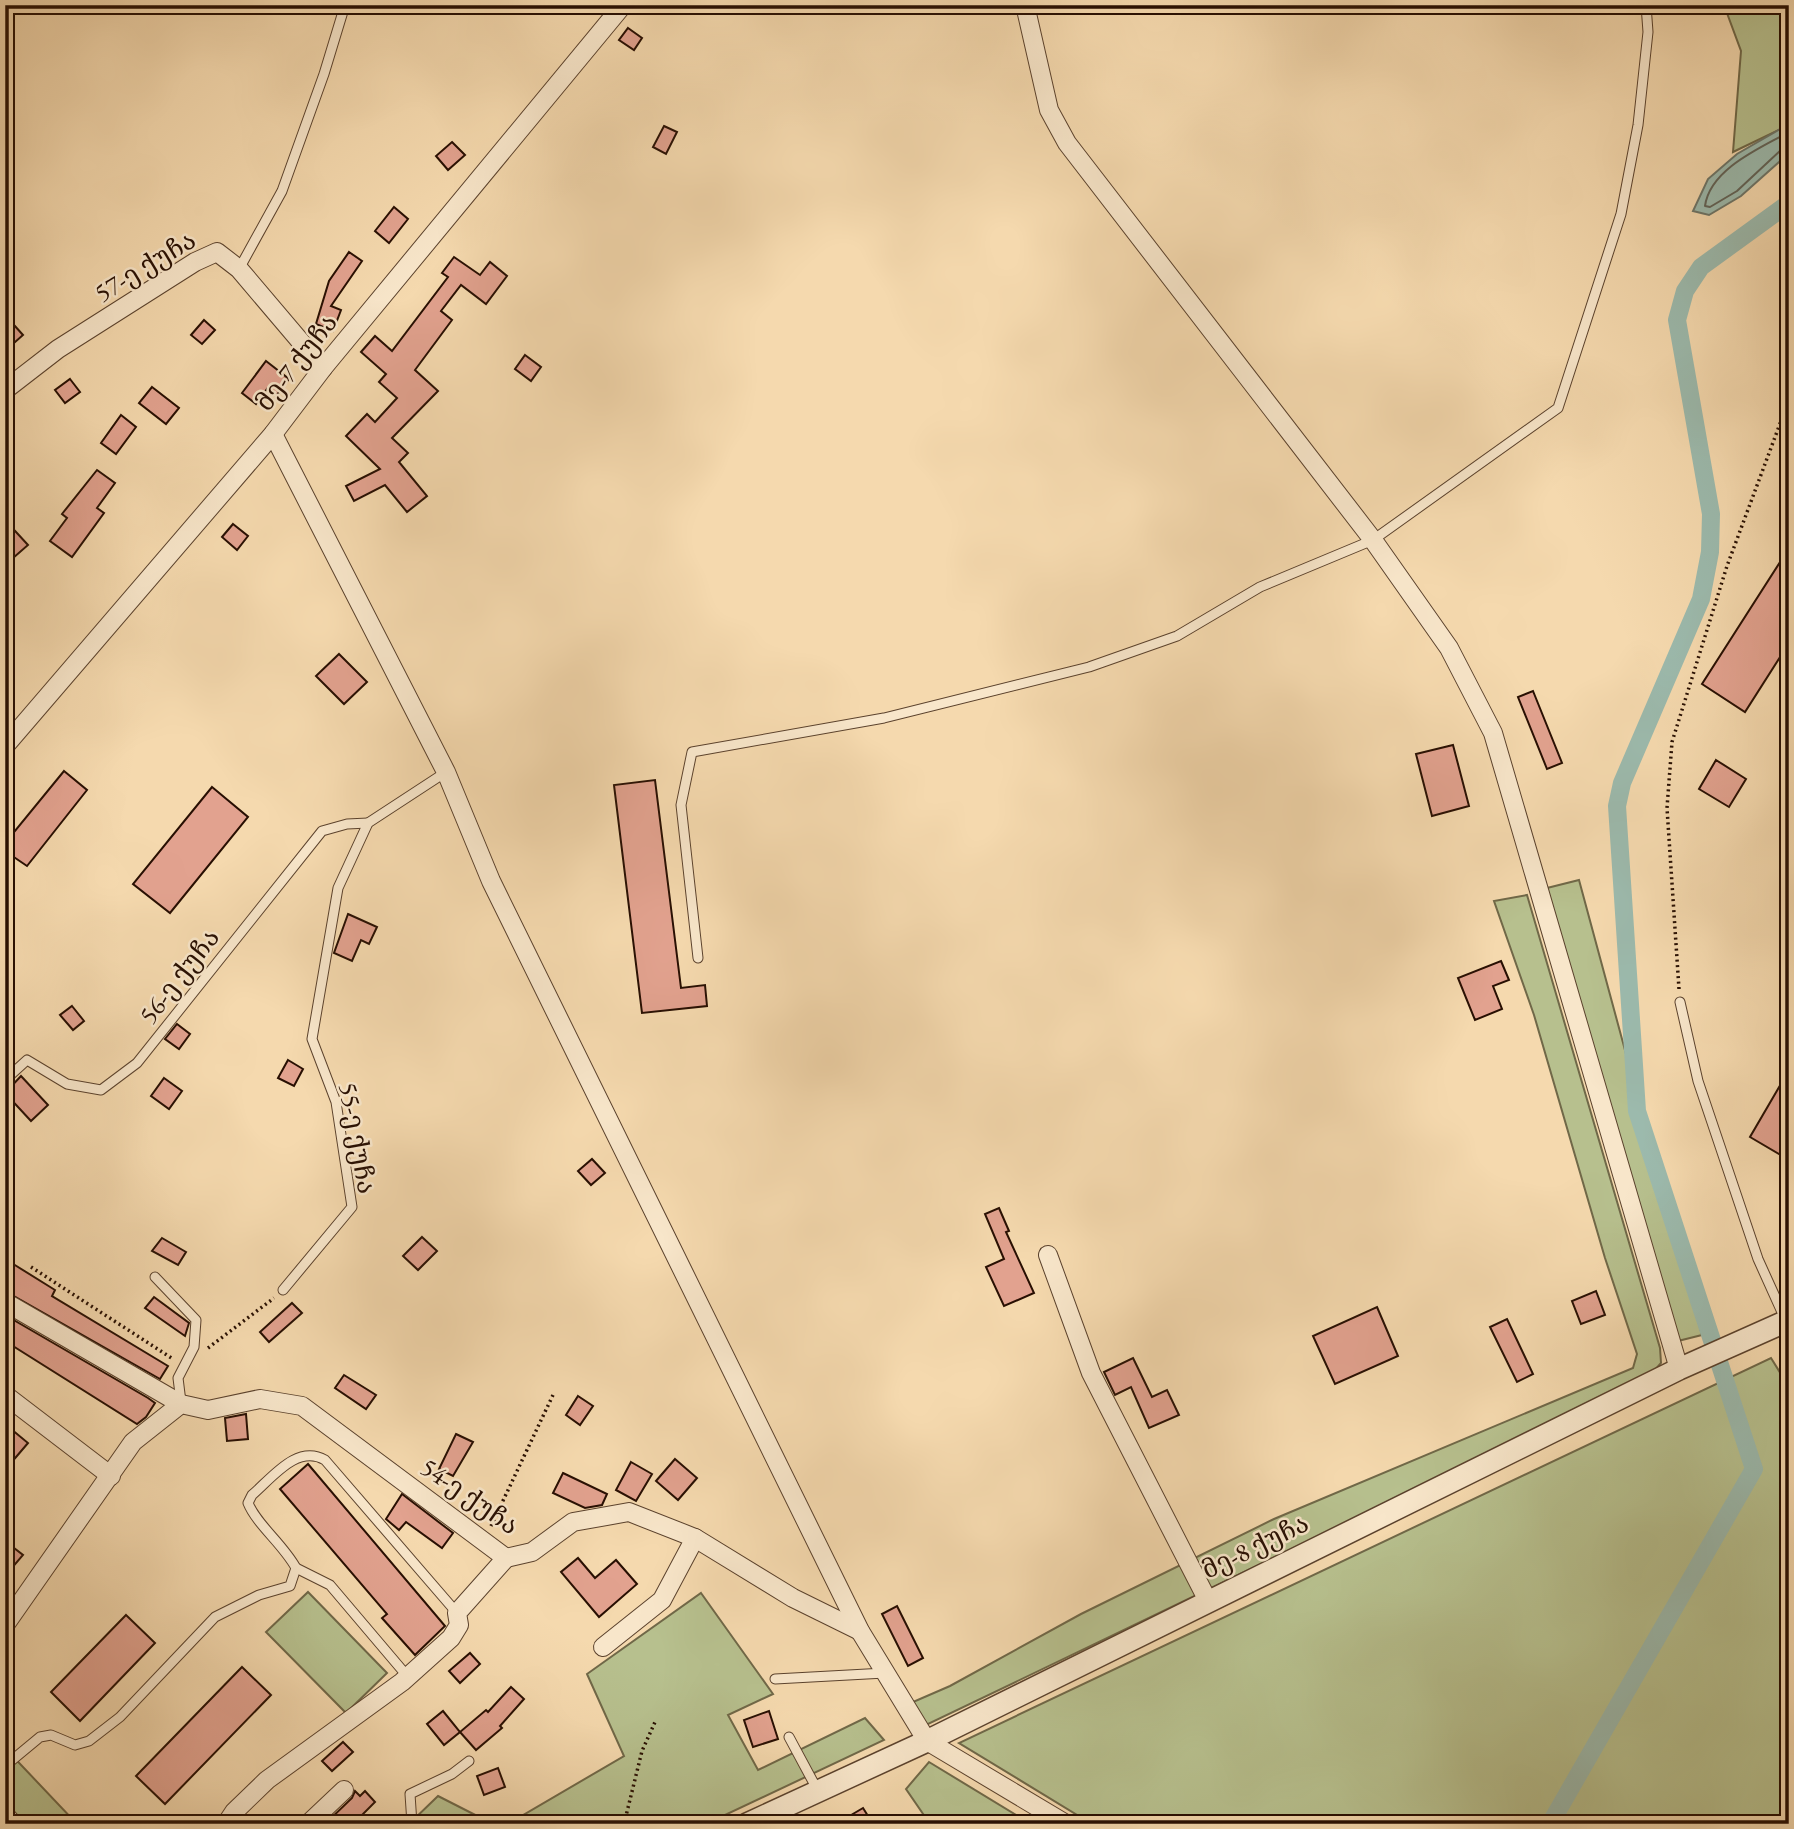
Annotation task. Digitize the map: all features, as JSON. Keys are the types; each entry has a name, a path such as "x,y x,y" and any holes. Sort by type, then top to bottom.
{"street":[{"name":"მე-7 ქუჩა","path":"5,746 273,434 323,368 622,5"},
{"path":"1025,5 1049,110 1067,143 1373,540 1449,648 1493,733 1679,1369"},
{"name":"57-ე ქუჩა","path":"5,390 58,349 195,262 217,253 239,269 323,368"},
{"path":"273,434 446,772 491,881 860,1631 927,1741 1066,1824"},
{"path":"1048,1255 1091,1373 1208,1601"},
{"path":"5,1302 181,1404 132,1441 111,1476 5,1625"},
{"name":"მე-8 ქუჩა","path":"747,1824 927,1741 1679,1369 1788,1324"},
{"path":"5,1395 111,1476"},
{"name":"54-ე ქუჩა","path":"181,1404 208,1409 260,1399 302,1406 506,1558 532,1552 573,1522 629,1512 695,1538 793,1598 860,1631"},
{"path":"603,1647 662,1600 695,1538"},
{"path":"226,1824 234,1812 267,1780 408,1677 451,1638 459,1625 457,1613 506,1558"},
{"path":"308,1824 344,1790"},
{"path":"5,1815 13,1824"}],"lane":[{"path":"239,269 282,191 324,74 345,5"},
{"path":"698,958 681,805 692,752 884,718 1089,667 1177,636 1260,587 1373,540 1558,408 1621,214 1638,125 1648,32 1646,5"},
{"path":"368,823 446,772"},
{"name":"56-ე ქუჩა","path":"5,1080 27,1060 67,1084 101,1090 137,1063 322,831 347,824 368,823"},
{"name":"55-ე ქუჩა","path":"283,1290 352,1207 336,1102 312,1040 338,888 368,823"},
{"path":"1680,1002 1698,1081 1758,1259 1788,1324"},
{"path":"155,1277 196,1320 194,1347 178,1378 181,1404"},
{"path":"408,1677 330,1585 296,1568 285,1548 251,1512 248,1503 252,1495 300,1455 313,1453 325,1461 457,1613"},
{"path":"5,1766 40,1737 51,1735 75,1745 89,1741 120,1717 215,1617 259,1595 290,1586 296,1568"},
{"path":"775,1679 886,1673"},
{"path":"789,1737 818,1791"},
{"path":"412,1824 410,1794 452,1774 469,1761"}],"path":[{"path":"1680,1002 1667,808 1672,742 1727,566 1787,411"},
{"path":"31,1267 184,1366 283,1290"},
{"path":"484,1541 553,1395"},
{"path":"624,1824 642,1751 655,1722"}],"green space":[{"path":"1724,5 1784,5 1789,40 1789,125 1733,152 1741,51"},
{"path":"1579,880 1702,1335 1670,1343 1547,888"},
{"path":"1527,895 1660,1348 1661,1363 1648,1378 926,1725 913,1702 950,1686 1081,1614 1274,1519 1633,1368 1637,1354 1605,1258 1534,1015 1494,901"},
{"path":"1771,1358 1789,1387 1789,1824 1092,1824 959,1743"},
{"path":"308,1592 387,1673 346,1713 266,1632"},
{"path":"701,1593 773,1694 728,1715 758,1770 865,1718 884,1740 706,1824 508,1824 624,1756 587,1674"},
{"path":"5,1748 77,1824 25,1824 5,1802"},
{"path":"929,1762 1031,1824 930,1824 906,1789"},
{"path":"438,1796 493,1824 409,1824"}],"water":[{"path":"1789,124 1789,153 1741,196 1709,215 1693,211 1708,179 1737,154"}],"building":[{"path":"628,28 642,38 634,50 619,40"},
{"path":"664,126 677,132 666,154 653,147"},
{"path":"452,142 465,155 448,170 436,156"},
{"path":"394,207 408,219 389,243 375,231"},
{"path":"349,252 362,261 331,306 341,310 333,331 316,324 329,281"},
{"path":"454,257 480,275 490,262 507,276 486,304 461,285 441,311 452,320 415,370 438,391 392,438 408,453 399,462 427,496 407,512 385,485 354,501 346,486 380,469 346,436 367,414 375,422 397,398 379,382 386,374 361,352 375,336 392,351 448,277 442,273"},
{"path":"5,315 23,335 5,351"},
{"path":"204,320 215,330 202,344 191,335"},
{"path":"525,355 541,367 531,381 515,369"},
{"path":"266,361 289,379 276,396 267,389 256,404 242,393"},
{"path":"70,379 80,392 65,403 55,390"},
{"path":"152,387 179,408 166,424 139,403"},
{"path":"121,415 136,427 116,454 101,443"},
{"path":"97,470 115,483 97,508 104,513 72,557 50,541 67,518 62,514"},
{"path":"5,520 28,545 5,565"},
{"path":"233,524 248,536 237,550 222,537"},
{"path":"1789,548 1789,643 1745,712 1702,684"},
{"path":"339,654 367,682 344,704 316,676"},
{"path":"1533,691 1562,763 1547,769 1518,697"},
{"path":"1453,745 1469,806 1432,816 1416,754"},
{"path":"1716,760 1746,779 1729,807 1699,789"},
{"path":"64,771 87,790 27,866 5,851 5,843"},
{"path":"655,780 681,988 705,985 707,1006 642,1013 614,785"},
{"path":"212,787 248,817 170,913 133,884"},
{"path":"348,914 377,927 369,944 361,940 352,961 334,953"},
{"path":"1501,961 1509,980 1493,986 1502,1009 1475,1020 1458,978"},
{"path":"72,1006 84,1021 73,1030 60,1015"},
{"path":"177,1024 190,1034 179,1049 165,1039"},
{"path":"288,1060 303,1069 294,1086 278,1078"},
{"path":"1789,1070 1789,1160 1750,1137"},
{"path":"21,1076 48,1105 31,1121 5,1093"},
{"path":"164,1078 182,1091 169,1109 151,1096"},
{"path":"592,1159 605,1173 591,1185 578,1171"},
{"path":"999,1208 1009,1231 1006,1232 1034,1293 1004,1306 986,1267 1004,1259 985,1214"},
{"path":"422,1237 437,1251 418,1270 403,1256"},
{"path":"162,1238 186,1252 178,1265 152,1251"},
{"path":"10,1262 55,1290 52,1296 168,1366 160,1379 5,1291 5,1270"},
{"path":"1596,1291 1605,1315 1581,1324 1572,1301"},
{"path":"154,1297 189,1323 185,1336 145,1308"},
{"path":"292,1303 302,1313 269,1342 260,1332"},
{"path":"1377,1307 1398,1356 1335,1384 1313,1336"},
{"path":"5,1315 155,1403 146,1417 137,1424 5,1341"},
{"path":"1507,1319 1533,1374 1517,1382 1490,1327"},
{"path":"1133,1358 1152,1397 1167,1390 1179,1415 1149,1428 1131,1387 1115,1395 1104,1372"},
{"path":"344,1375 376,1395 366,1409 335,1388"},
{"path":"578,1396 593,1406 580,1425 566,1415"},
{"path":"246,1414 248,1439 227,1441 225,1418"},
{"path":"5,1424 28,1443 5,1470"},
{"path":"456,1434 473,1442 453,1476 439,1469"},
{"path":"675,1459 697,1478 678,1500 656,1481"},
{"path":"631,1462 652,1474 636,1501 616,1490"},
{"path":"308,1464 445,1626 415,1655 382,1618 387,1614 280,1489"},
{"path":"563,1473 607,1494 602,1505 585,1508 553,1493"},
{"path":"402,1494 453,1533 442,1548 406,1522 399,1530 386,1519"},
{"path":"5,1541 23,1555 5,1576"},
{"path":"578,1558 595,1578 616,1560 637,1584 599,1617 561,1572"},
{"path":"897,1606 923,1658 908,1666 882,1614"},
{"path":"126,1615 155,1643 80,1721 51,1692"},
{"path":"470,1653 480,1664 460,1683 449,1671"},
{"path":"242,1667 271,1695 165,1804 136,1776"},
{"path":"511,1687 524,1699 500,1726 502,1728 476,1750 460,1732 486,1710 488,1712"},
{"path":"443,1711 460,1732 444,1745 427,1724"},
{"path":"769,1711 778,1739 753,1747 744,1720"},
{"path":"343,1742 353,1752 332,1771 322,1761"},
{"path":"498,1768 505,1787 484,1795 477,1776"},
{"path":"355,1791 360,1796 365,1791 375,1802 363,1814 372,1824 325,1824 352,1798"},
{"path":"863,1808 873,1824 836,1824"}],"waterway":[{"path":"1550,1824 1754,1469 1637,1111 1617,806 1622,783 1701,599 1710,552 1711,514 1677,320 1685,291 1701,267 1789,203"}]}
